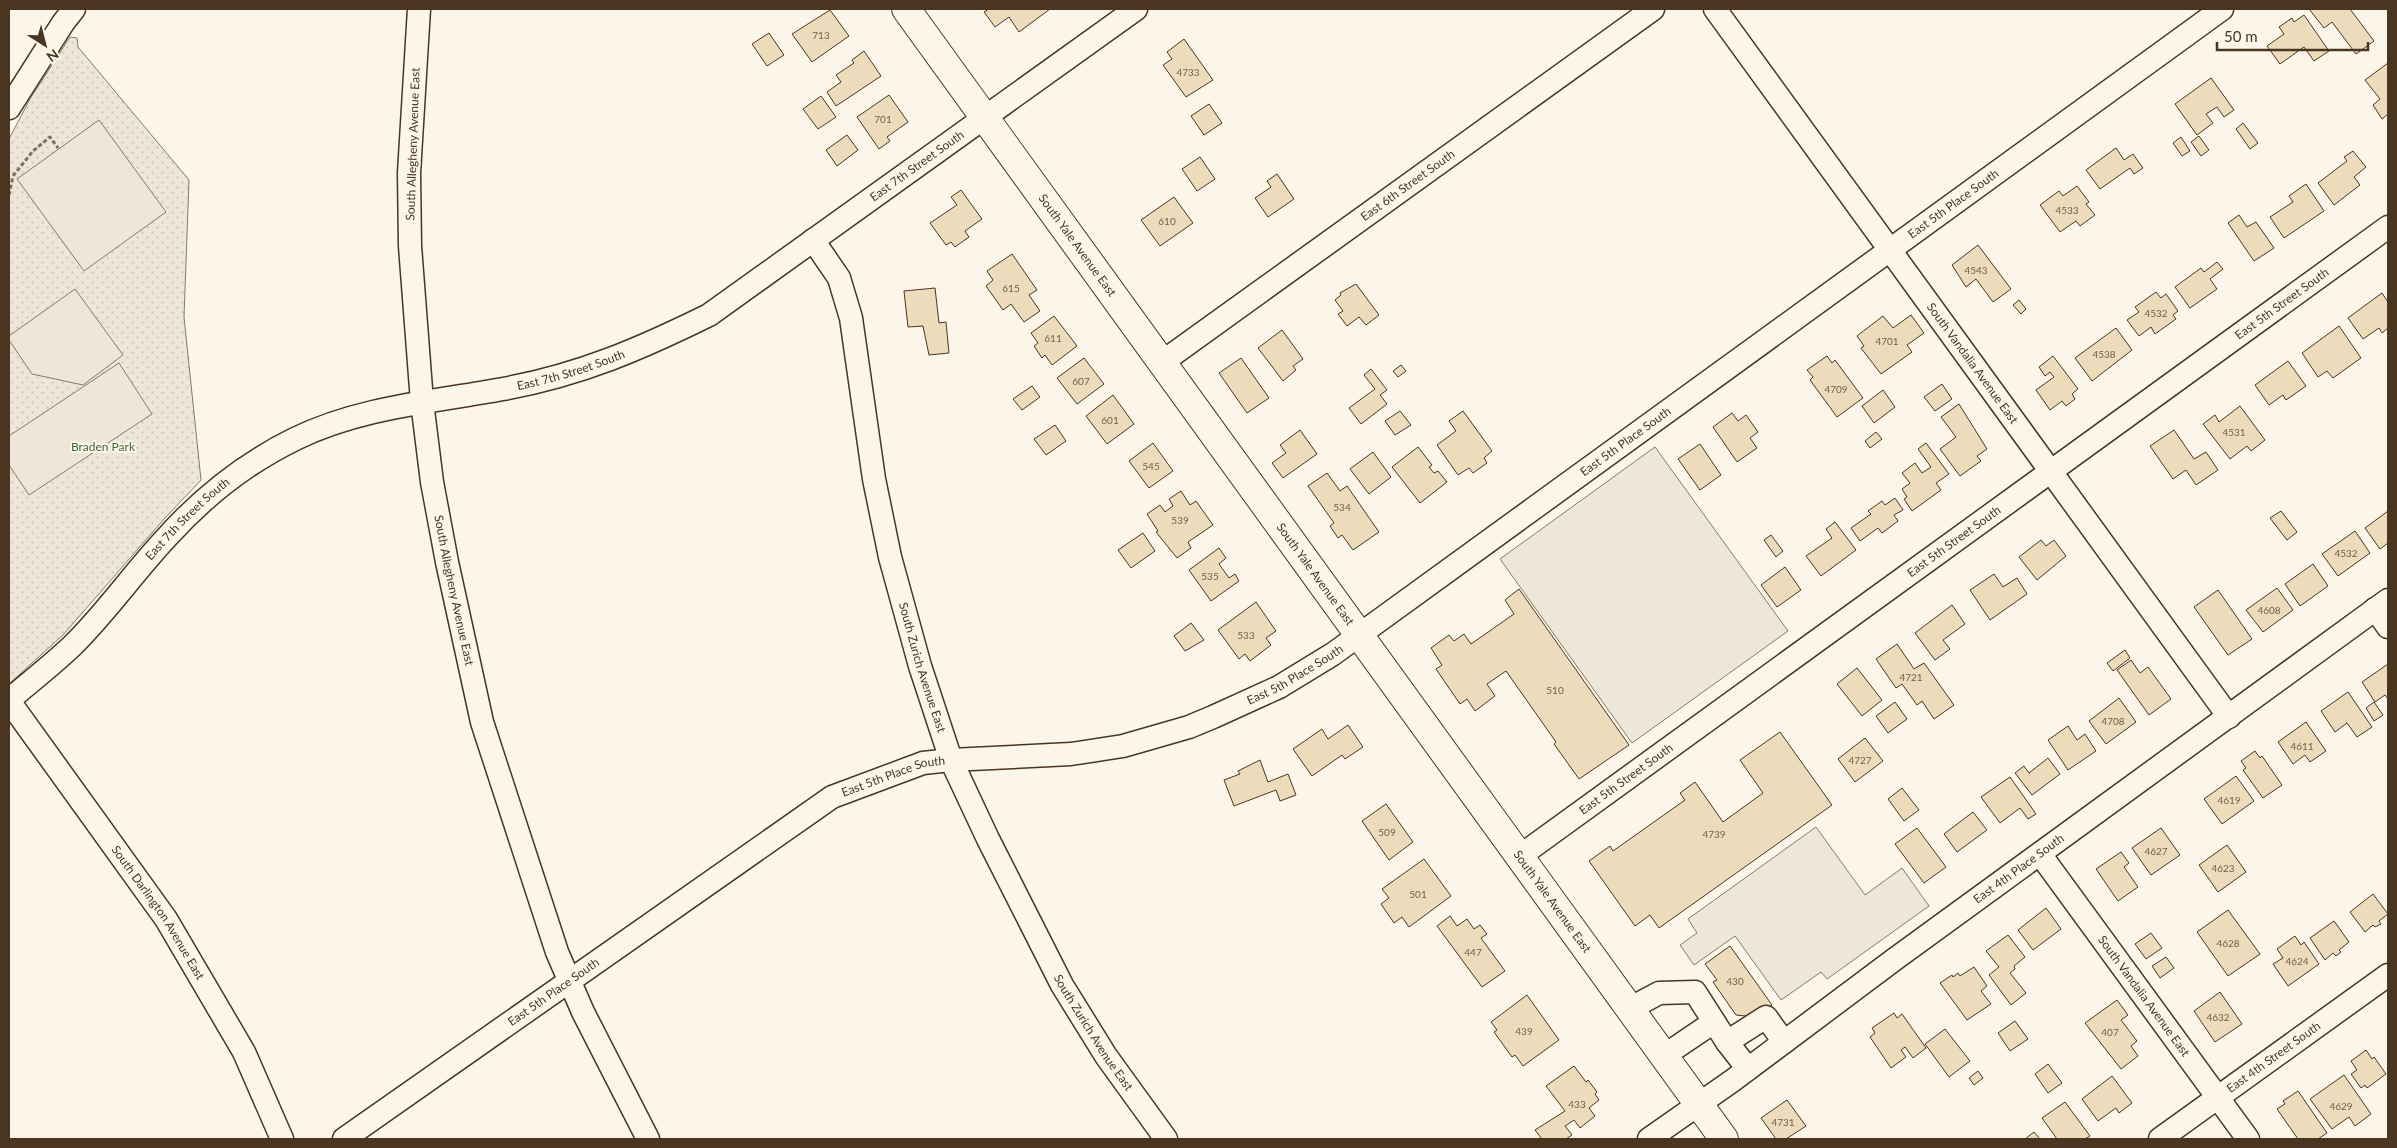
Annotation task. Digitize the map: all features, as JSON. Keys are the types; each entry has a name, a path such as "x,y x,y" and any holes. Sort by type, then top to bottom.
{"main road":[{"name":"South Yale Avenue East","path":"906,9 1724,1139"}],"street":[{"path":"9,108 62,23 74,9"},
{"name":"South Allegheny Avenue East","path":"419,9 409,173 410,246 422,402 436,500 482,722 569,981 648,1139"},
{"name":"East 7th Street South","path":"9,701 72,646 166,537 214,491 254,463 295,439 331,424 368,413 422,402 505,389 586,369 618,358 709,315 1136,9"},
{"name":"East 6th Street South","path":"1161,363 1653,9"},
{"name":"South Vandalia Avenue East","path":"1714,9 2229,717"},
{"name":"East 5th Place South","path":"344,1139 832,797 922,763 1071,754 1123,746 1189,727 1278,687 1333,654 2222,9"},
{"name":"East 5th Street South","path":"1520,856 2388,227"},
{"name":"South Zurich Avenue East","path":"813,240 839,278 851,318 874,479 890,557 920,666 952,760 996,856 1062,985 1106,1056 1166,1139"},
{"name":"East 4th Place South","path":"1649,1139 1748,1069 2229,717 2384,612"},
{"name":"South Darlington Avenue East","path":"9,701 166,919 244,1052 282,1139"},
{"name":"South Vandalia Avenue East","path":"2040,854 2248,1139"},
{"name":"East 4th Street South","path":"2160,1139 2388,976"},
{"path":"1631,1008 1659,993 1694,992 1727,1042 1748,1069"},
{"path":"1727,1042 1766,1017 1784,1042"},
{"path":"1665,1055 1714,1022"}],"path":[{"path":"9,195 13,176 33,151 50,137 58,148"}],"green space":[{"name":"Braden Park","path":"70,37 77,38 78,47 189,180 184,317 201,480 165,518 63,635 9,684 9,139 30,99"},
{"path":"99,120 166,212 84,271 17,179"},
{"path":"75,289 123,355 83,385 32,374 9,340 9,336"},
{"path":"119,363 152,414 29,495 9,465 9,436"}],"shaded area":[{"path":"1655,447 1788,631 1632,743 1500,559"},
{"path":"1816,827 1865,895 1902,868 1929,906 1827,979 1821,972 1781,1000 1735,936 1694,965 1680,945 1697,933 1688,919"}],"building":[{"path":"989,9 1050,9 1019,32 1009,17 995,27 984,12"},
{"path":"2309,9 2350,9 2374,41 2356,54 2332,22 2324,28"},
{"path":"830,10 849,36 812,62 792,34"},
{"path":"2304,15 2329,51 2314,61 2304,47 2280,64 2267,46 2284,34 2279,27 2292,18 2294,22"},
{"path":"769,33 784,55 767,66 752,44"},
{"path":"1184,39 1213,80 1186,97 1163,65 1172,59 1167,52"},
{"path":"864,51 881,76 836,106 827,92 841,82 836,75 854,63 852,60"},
{"path":"2388,63 2388,114 2382,119 2373,105 2380,99 2365,80"},
{"path":"2211,78 2234,110 2224,117 2217,107 2206,114 2213,123 2197,135 2175,104"},
{"path":"889,95 908,122 887,137 890,141 879,149 857,117"},
{"path":"821,96 836,117 818,129 803,109"},
{"path":"1209,104 1222,123 1204,135 1191,116"},
{"path":"2243,123 2258,143 2250,149 2236,129"},
{"path":"847,135 858,150 837,166 826,150"},
{"path":"2199,136 2209,150 2201,156 2191,142"},
{"path":"2181,137 2190,151 2182,156 2173,143"},
{"path":"2116,148 2124,160 2133,154 2143,168 2134,174 2130,168 2100,189 2086,170"},
{"path":"2353,151 2366,167 2354,177 2360,185 2334,205 2318,183 2347,161 2344,157"},
{"path":"1200,157 1215,179 1197,191 1182,169"},
{"path":"1277,174 1294,199 1268,217 1255,198 1271,187 1267,181"},
{"path":"2306,184 2324,211 2284,238 2270,217 2293,202 2289,196"},
{"path":"2077,186 2089,202 2086,204 2095,215 2080,226 2076,221 2060,232 2040,205 2059,191 2063,196"},
{"path":"961,190 982,219 965,231 969,237 955,247 951,242 946,245 930,223 957,205 951,197"},
{"path":"1174,197 1193,223 1160,246 1141,220"},
{"path":"2239,215 2247,227 2256,222 2274,248 2254,261 2228,223"},
{"path":"1978,245 2011,289 1993,302 1976,279 1966,287 1952,265"},
{"path":"1012,254 1037,290 1029,295 1040,311 1024,322 1011,304 1003,310 986,286 993,280 987,271"},
{"path":"2217,262 2223,269 2210,279 2217,289 2190,308 2175,287 2201,268 2204,272"},
{"path":"1356,284 1379,315 1366,325 1359,317 1347,326 1338,314 1343,311 1335,300 1341,295 1340,293"},
{"path":"935,288 939,323 946,322 949,353 929,355 923,326 908,327 904,291"},
{"path":"2156,292 2161,298 2166,294 2178,311 2173,315 2176,319 2155,334 2151,327 2139,336 2127,320 2139,312 2135,307"},
{"path":"2382,293 2388,302 2388,328 2382,333 2379,328 2363,339 2348,318"},
{"path":"2019,300 2026,309 2021,314 2013,305"},
{"path":"1911,315 1924,333 1907,345 1912,352 1881,374 1861,348 1864,346 1857,336 1883,316 1893,328"},
{"path":"1054,316 1077,346 1052,365 1045,355 1042,358 1034,346 1038,343 1031,333"},
{"path":"2339,326 2361,358 2333,378 2327,371 2318,377 2302,353"},
{"path":"2116,328 2132,350 2092,381 2075,358"},
{"path":"1282,330 1303,359 1293,366 1296,370 1283,381 1258,348"},
{"path":"1827,356 1832,363 1835,360 1863,398 1837,417 1810,380 1813,377 1807,370"},
{"path":"2053,356 2078,389 2072,394 2075,399 2066,406 2062,401 2050,410 2036,390 2054,377 2050,372 2045,376 2039,367"},
{"path":"1084,358 1104,384 1077,404 1057,378"},
{"path":"1241,358 1269,398 1247,413 1219,373"},
{"path":"2288,361 2306,386 2286,400 2283,395 2269,405 2255,385"},
{"path":"1401,365 1406,371 1398,377 1393,371"},
{"path":"1371,369 1387,390 1380,395 1387,404 1361,424 1349,408 1375,389 1364,375"},
{"path":"1942,384 1952,399 1935,411 1924,397"},
{"path":"1032,386 1040,397 1022,410 1013,399"},
{"path":"1883,390 1895,407 1874,423 1862,406"},
{"path":"1113,395 1134,424 1107,444 1086,416"},
{"path":"1959,404 1987,449 1977,456 1981,461 1960,476 1940,449 1956,437 1941,417"},
{"path":"2240,406 2265,440 2251,451 2247,446 2230,459 2203,424 2215,415 2219,422"},
{"path":"1400,411 1411,425 1395,435 1385,421"},
{"path":"1463,411 1492,451 1484,458 1487,463 1473,473 1469,468 1458,475 1437,445 1456,431 1449,421"},
{"path":"1732,413 1738,421 1746,415 1758,432 1750,438 1757,448 1737,462 1713,427"},
{"path":"1055,425 1066,441 1046,455 1034,439"},
{"path":"1300,430 1317,454 1283,478 1272,463 1286,453 1280,445"},
{"path":"2174,430 2194,459 2206,452 2218,470 2196,485 2186,470 2173,479 2150,446"},
{"path":"1876,432 1882,439 1870,448 1865,441"},
{"path":"1153,443 1173,471 1149,488 1129,461"},
{"path":"1926,443 1949,474 1936,483 1941,490 1912,511 1904,499 1907,497 1902,489 1910,483 1902,473 1915,463 1922,473 1931,467 1918,449"},
{"path":"1700,444 1721,475 1700,490 1678,459"},
{"path":"1418,447 1432,465 1429,467 1434,473 1438,471 1447,482 1420,503 1392,467"},
{"path":"1373,452 1391,477 1369,494 1350,469"},
{"path":"1327,473 1340,491 1347,486 1379,532 1353,550 1342,535 1338,538 1330,526 1334,523 1308,486"},
{"path":"1181,491 1190,505 1196,501 1213,525 1188,542 1191,548 1177,558 1156,532 1158,531 1147,514 1160,505 1165,512 1173,506 1169,499"},
{"path":"1895,498 1903,510 1894,515 1898,521 1882,533 1878,528 1860,541 1851,528 1871,514 1868,511 1882,501 1885,505"},
{"path":"2281,511 2297,532 2287,540 2270,518"},
{"path":"2388,511 2388,543 2380,549 2365,528"},
{"path":"1835,522 1856,550 1821,576 1806,556 1832,538 1826,529"},
{"path":"2355,531 2370,553 2338,576 2322,554"},
{"path":"1143,533 1155,551 1131,568 1118,550"},
{"path":"1771,535 1783,551 1776,557 1764,540"},
{"path":"2041,540 2046,546 2054,540 2066,556 2037,580 2019,557"},
{"path":"1219,548 1226,558 1219,564 1229,578 1235,574 1239,581 1211,601 1189,570"},
{"path":"2313,564 2328,586 2300,606 2285,584"},
{"path":"1785,567 1801,590 1777,607 1761,585"},
{"path":"1994,574 2003,587 2017,578 2027,594 1990,620 1970,590"},
{"path":"2277,588 2293,610 2263,632 2246,610"},
{"path":"1519,589 1629,745 1579,779 1554,744 1556,742 1506,671 1487,684 1495,696 1475,711 1467,699 1460,704 1436,669 1442,665 1431,648 1449,635 1454,641 1464,634 1471,644 1514,614 1505,600"},
{"path":"2218,590 2252,639 2228,655 2194,607"},
{"path":"1256,602 1276,631 1266,638 1271,645 1250,661 1245,654 1239,659 1218,630"},
{"path":"1952,605 1965,624 1943,640 1950,649 1935,660 1915,633"},
{"path":"1191,623 1204,640 1185,651 1174,636"},
{"path":"1897,644 1914,669 1924,663 1954,705 1934,719 1922,701 1917,705 1902,684 1896,688 1876,659"},
{"path":"2125,650 2130,658 2113,671 2107,663"},
{"path":"2131,660 2140,673 2148,667 2171,699 2149,715 2117,670"},
{"path":"2388,664 2388,699 2385,695 2375,702 2362,682"},
{"path":"1857,668 1882,700 1862,716 1837,684"},
{"path":"2348,692 2372,727 2357,737 2347,723 2335,732 2321,711"},
{"path":"2119,698 2136,722 2106,744 2089,721"},
{"path":"1895,702 1907,719 1888,733 1876,716"},
{"path":"2374,702 2383,715 2374,721 2366,708"},
{"path":"2306,722 2326,751 2310,762 2305,755 2293,764 2278,742"},
{"path":"1348,725 1363,747 1345,759 1342,755 1312,776 1293,749 1322,729 1328,739"},
{"path":"2068,726 2077,740 2085,734 2096,751 2068,770 2048,740"},
{"path":"1780,732 1832,805 1659,928 1650,915 1635,926 1589,861 1610,846 1613,851 1685,800 1680,793 1695,782 1723,822 1763,793 1740,760"},
{"path":"1865,738 1883,761 1855,782 1838,759"},
{"path":"2255,751 2260,758 2262,756 2282,785 2263,798 2243,770 2246,768 2241,761"},
{"path":"2048,758 2060,774 2032,795 2015,773 2024,766 2029,773"},
{"path":"1260,760 1268,782 1288,774 1296,795 1280,801 1276,790 1234,806 1224,780 1240,774 1238,771"},
{"path":"2236,776 2254,801 2222,824 2204,799"},
{"path":"2010,777 2036,814 2028,819 2020,808 2000,823 1981,797"},
{"path":"1902,788 1919,810 1904,821 1888,799"},
{"path":"1386,804 1413,842 1389,860 1362,821"},
{"path":"1973,812 1987,830 1957,852 1944,834"},
{"path":"1917,828 1946,867 1924,883 1895,844"},
{"path":"2161,828 2180,855 2151,875 2132,848"},
{"path":"2227,845 2246,872 2218,892 2199,865"},
{"path":"2121,852 2129,863 2124,867 2138,887 2118,901 2096,869"},
{"path":"1424,859 1451,896 1409,927 1402,917 1394,923 1381,904 1389,898 1382,889"},
{"path":"2373,894 2388,914 2379,921 2381,924 2375,927 2373,925 2365,932 2350,912"},
{"path":"2046,908 2061,929 2033,950 2018,930"},
{"path":"2228,910 2260,954 2228,976 2197,932"},
{"path":"1450,916 1457,926 1467,919 1474,929 1480,925 1487,934 1481,938 1505,971 1482,987 1437,926"},
{"path":"2334,921 2349,942 2339,950 2341,952 2336,956 2333,953 2325,960 2310,938"},
{"path":"2151,933 2162,948 2146,959 2135,944"},
{"path":"2008,935 2025,957 2014,966 2015,969 2010,973 2026,993 2011,1005 1989,975 1999,967 1986,951"},
{"path":"2295,936 2301,945 2304,942 2319,964 2288,986 2273,964 2283,958 2277,949"},
{"path":"1730,946 1772,1005 1755,1017 1736,1015 1713,982 1717,980 1705,964"},
{"path":"2166,957 2174,968 2160,978 2152,966"},
{"path":"1974,967 1987,986 1981,991 1991,1004 1967,1020 1940,983 1952,975 1953,977 1958,973 1960,976"},
{"path":"2220,992 2242,1024 2215,1042 2194,1011"},
{"path":"1527,995 1559,1040 1523,1066 1515,1055 1512,1057 1494,1032 1497,1030 1491,1022"},
{"path":"2117,1000 2128,1015 2121,1020 2137,1041 2131,1046 2138,1056 2121,1069 2085,1023"},
{"path":"1894,1013 1897,1018 1902,1014 1926,1048 1913,1058 1905,1047 1901,1050 1906,1057 1891,1068 1870,1037 1875,1033 1872,1028"},
{"path":"2015,1021 2028,1039 2010,1051 1998,1033"},
{"path":"1945,1029 1970,1061 1949,1077 1925,1044"},
{"path":"2366,1050 2372,1059 2374,1057 2386,1074 2367,1088 2365,1085 2361,1088 2351,1074 2357,1070 2351,1061"},
{"path":"2048,1064 2062,1083 2048,1093 2035,1074"},
{"path":"1574,1066 1586,1082 1588,1080 1597,1092 1595,1094 1599,1100 1589,1108 1595,1116 1580,1128 1574,1120 1565,1126 1572,1135 1566,1139 1542,1139 1535,1130 1565,1111 1546,1086"},
{"path":"1978,1071 1983,1078 1974,1085 1969,1078"},
{"path":"2344,1075 2371,1114 2355,1126 2349,1117 2332,1129 2310,1099"},
{"path":"2112,1076 2132,1103 2119,1113 2116,1108 2098,1121 2082,1099"},
{"path":"2298,1091 2327,1133 2318,1139 2298,1139 2277,1109 2285,1104 2283,1101"},
{"path":"1787,1100 1806,1126 1786,1139 1776,1139 1761,1118"},
{"path":"2065,1102 2090,1136 2085,1139 2057,1139 2042,1118"},
{"path":"2034,1132 2040,1139 2025,1139"}]}
